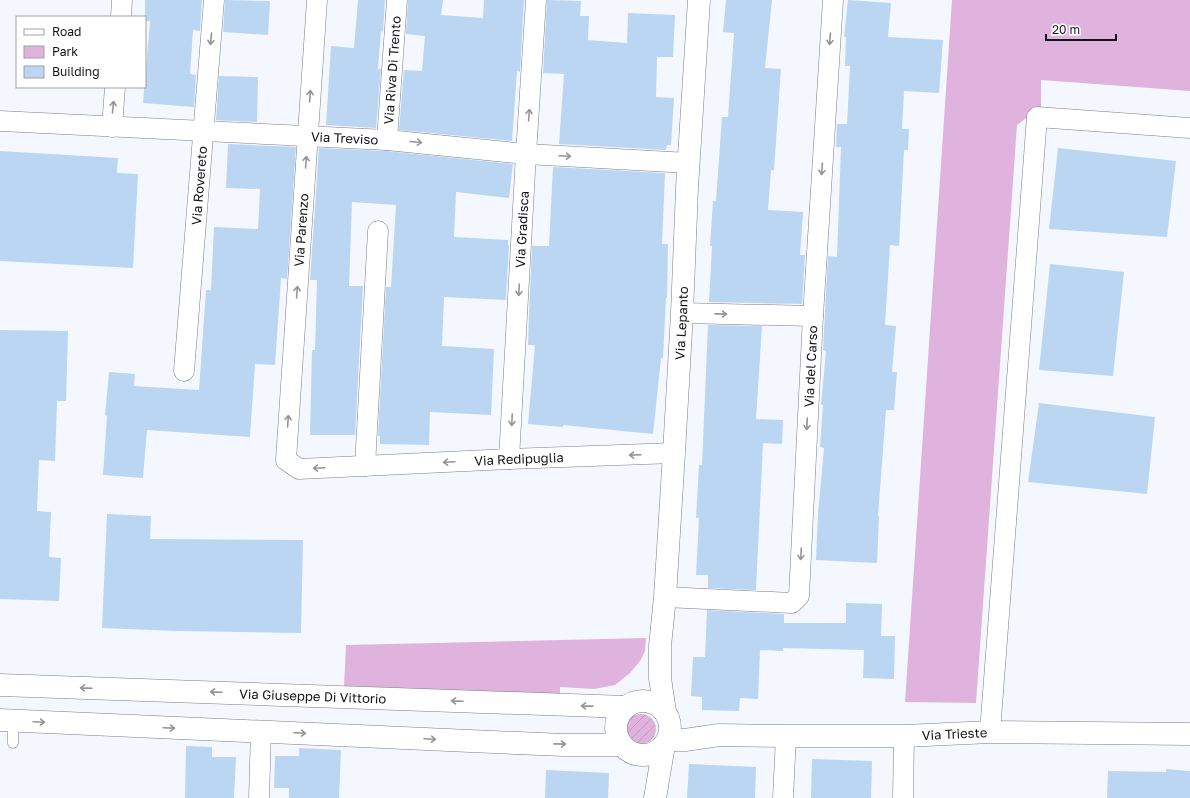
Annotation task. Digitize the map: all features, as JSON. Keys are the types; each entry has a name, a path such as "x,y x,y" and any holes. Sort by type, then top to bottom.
{"street":[{"path":"121,16 122,0"},
{"name":"Via Rovereto","path":"184,371 214,0"},
{"name":"Via Parenzo","path":"286,460 317,0"},
{"name":"Via Riva Di Trento","path":"387,140 397,0"},
{"name":"Via Gradisca","path":"509,459 536,0"},
{"name":"Via Lepanto","path":"656,795 666,729 660,678 660,646 665,597 674,453 699,0"},
{"name":"Via del Carso","path":"665,597 792,603 799,596 813,316 833,0"},
{"path":"112,127 115,88"},
{"path":"990,732 1037,117 1190,128"},
{"name":"Via Treviso","path":"0,121 307,135 387,140 526,154 689,163"},
{"path":"365,466 378,232"},
{"path":"682,313 813,316"},
{"name":"Via Redipuglia","path":"286,460 299,469 674,453"},
{"name":"Via Lepanto","path":"632,704 660,646"},
{"name":"Via Giuseppe Di Vittorio","path":"0,685 632,704"},
{"path":"6,721 548,744 626,749 638,755 646,755 653,754 666,729 659,707 645,701 632,704 620,713 616,729 618,737 626,749"},
{"name":"Via Trieste","path":"666,729 684,723 718,735 904,736 990,732 1190,734"},
{"path":"259,798 261,731"},
{"path":"783,798 786,736"},
{"path":"903,798 904,736"},
{"name":"Via Lepanto","path":"626,749 656,795"}],"lane":[{"path":"6,721 13,743"}],"green space":[{"path":"952,0 1190,0 1190,91 1041,80 1041,107 1017,125 976,703 905,702"},
{"path":"646,638 645,651 640,661 630,673 615,685 594,689 560,687 560,696 344,687 346,645"},
{"path":"641,714 652,718 656,729 652,740 641,744 630,740 626,729 630,718"}],"building":[{"path":"145,0 202,0 200,31 193,30 190,74 196,75 194,107 143,103 144,88 146,88 146,68 150,21 146,21"},
{"path":"225,0 270,1 268,35 223,32"},
{"path":"358,0 385,0 383,32 381,31 378,69 381,69 376,128 326,125 331,46 354,48"},
{"path":"408,0 443,0 441,15 483,18 484,0 524,0 520,72 517,71 512,141 399,130 404,70 422,71 425,36 406,34"},
{"path":"547,0 581,1 580,16 589,16 588,40 627,43 628,13 675,15 673,57 657,57 656,97 674,98 671,145 667,145 666,150 559,144 564,74 543,73"},
{"path":"726,0 772,0 765,68 781,69 774,170 771,170 768,210 803,212 800,255 805,255 802,304 709,302 712,246 710,246 713,201 716,201 722,117 728,117 734,33 723,32"},
{"path":"848,0 891,3 888,37 943,40 939,93 904,91 902,129 909,129 908,150 904,150 899,246 890,245 885,325 896,326 892,372 897,372 894,410 886,410 878,516 877,563 816,560 818,514 824,448 820,447 823,405 821,404 826,351 823,350 828,256 837,257 841,147 836,147 837,124 847,124 850,66 845,66 846,37 844,37"},
{"path":"219,76 258,77 257,122 216,120"},
{"path":"228,144 296,147 287,279 281,278 275,365 255,364 250,437 147,430 143,478 103,475 107,416 105,415 109,372 135,374 134,386 199,390 206,290 211,290 214,227 258,229 260,189 226,188"},
{"path":"319,148 386,151 513,164 509,198 456,192 454,237 508,240 506,300 444,297 442,346 494,349 491,415 430,412 429,445 380,444 380,436 378,436 386,287 391,287 396,205 352,202 349,286 363,286 355,435 310,435 312,350 315,350 317,280 310,280"},
{"path":"1058,148 1176,161 1167,237 1049,229"},
{"path":"0,151 118,158 117,173 138,174 133,268 0,261"},
{"path":"553,167 665,173 662,244 668,244 667,298 663,358 661,358 653,434 563,425 563,427 528,424 535,345 528,345 532,246 549,246"},
{"path":"1050,264 1124,272 1113,376 1039,370"},
{"path":"708,325 762,326 756,419 783,420 782,444 763,443 756,590 708,588 708,575 696,575 699,518 696,518 699,465 702,465"},
{"path":"0,330 68,331 66,401 57,401 55,461 39,460 37,511 51,512 49,557 61,558 59,601 0,599"},
{"path":"1039,403 1155,417 1147,494 1028,482"},
{"path":"107,514 151,516 150,539 303,540 301,633 102,628"},
{"path":"846,603 882,604 881,636 895,636 894,679 863,678 864,650 783,648 783,651 760,650 758,699 740,698 739,711 702,710 702,697 691,696 693,657 705,657 707,610 784,614 784,623 846,623"},
{"path":"186,746 212,747 212,757 236,757 234,798 185,798"},
{"path":"299,748 341,750 339,798 289,798 289,788 274,788 275,756 299,756"},
{"path":"812,759 872,761 871,798 811,798"},
{"path":"689,764 756,767 755,798 687,798"},
{"path":"1166,769 1190,771 1190,798 1107,798 1108,771 1166,772"},
{"path":"546,770 609,773 608,798 545,798"}]}
